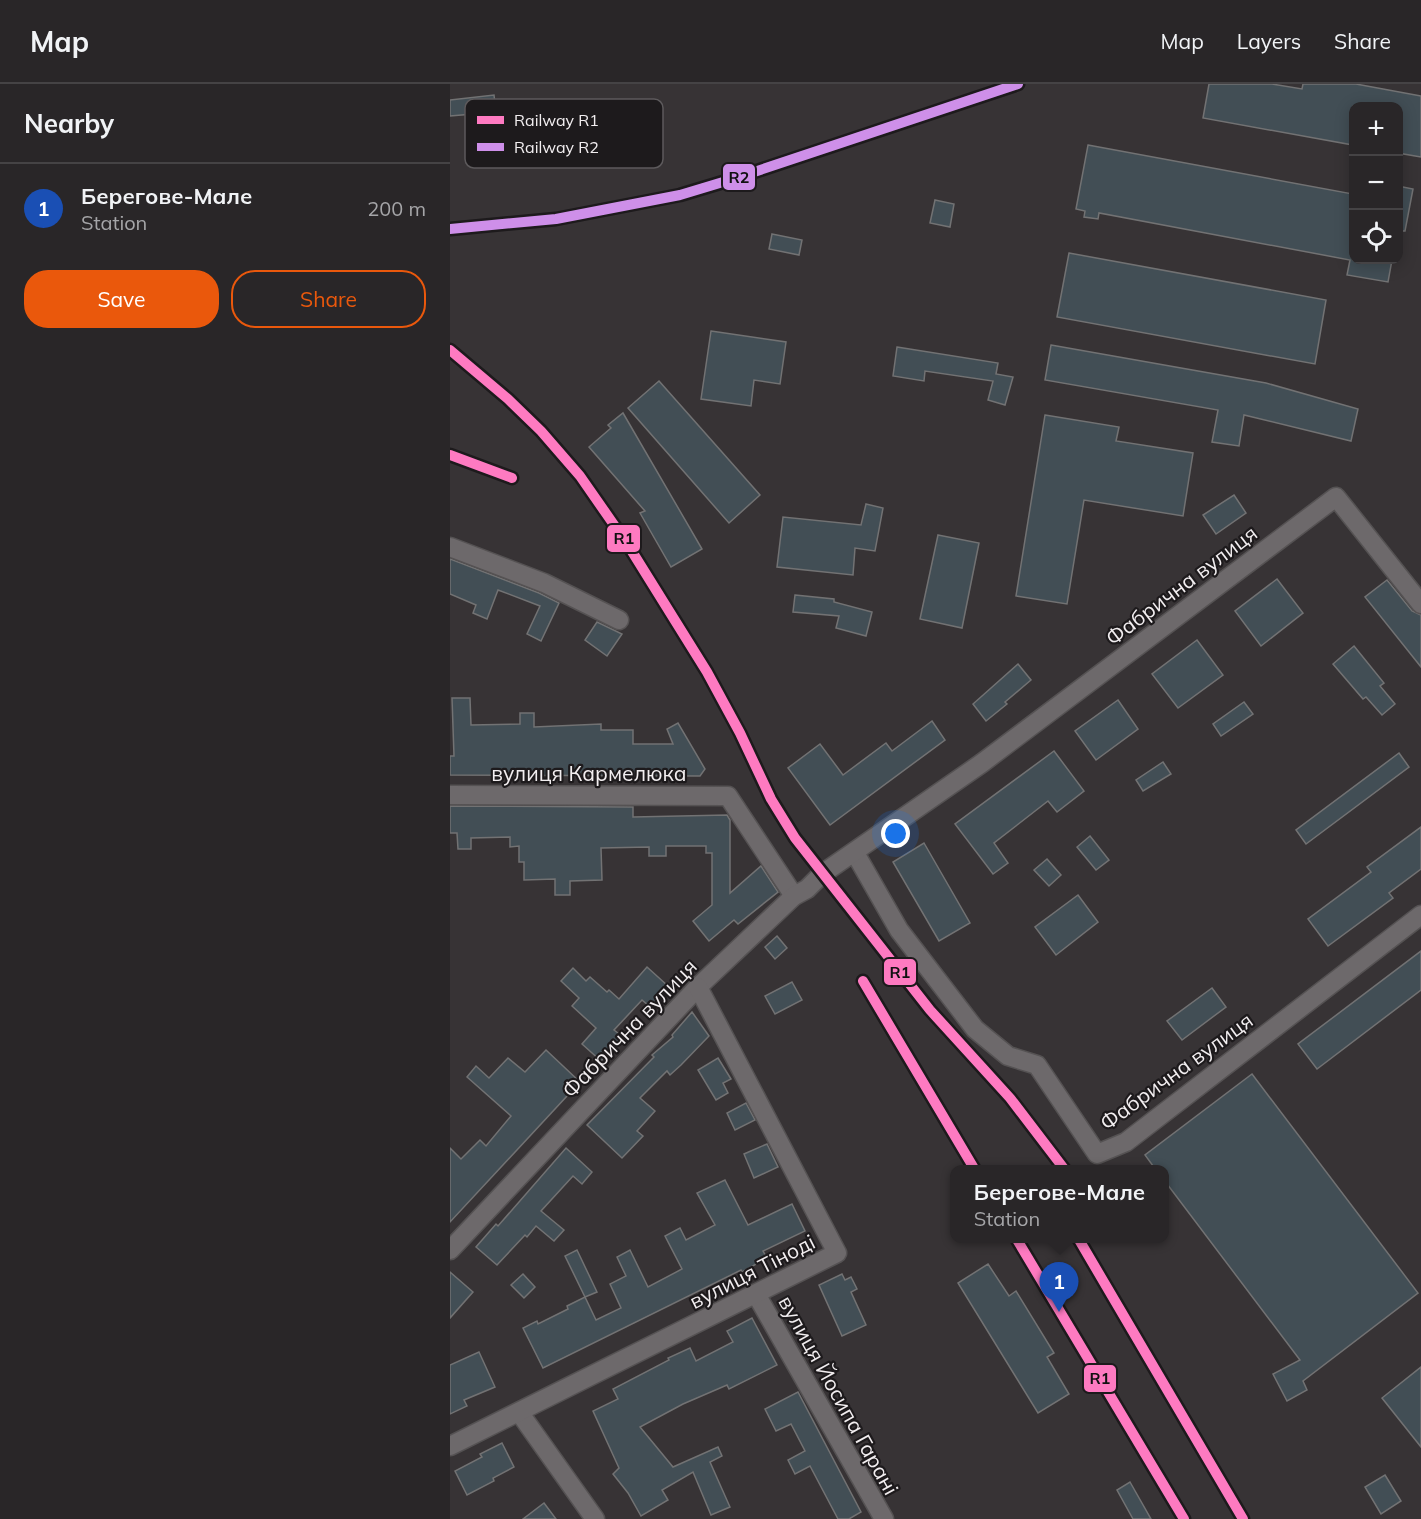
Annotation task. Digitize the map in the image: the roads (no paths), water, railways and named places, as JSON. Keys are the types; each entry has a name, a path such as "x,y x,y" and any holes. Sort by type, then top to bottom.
{"street":[{"name":"Фабрична вулиця","path":"450,1250 698,987 794,896 989,758 1336,496 1421,604"},
{"path":"450,547 544,583 619,620"},
{"name":"вулиця Кармелюка","path":"450,795 728,796 794,896"},
{"name":"Фабрична вулиця","path":"855,853 899,930 975,1029 1008,1056 1037,1065 1097,1154 1125,1142 1421,915"},
{"name":"вулиця Тіноді","path":"450,1446 837,1253 698,987"},
{"name":"вулиця Йосипа Гарані","path":"756,1294 884,1519"},
{"path":"519,1412 595,1519"}],"rail line":[{"name":"R2","path":"450,229 556,219 680,195 1018,84"},
{"name":"R1","path":"450,350 508,399 541,431 580,476 628,545 707,672 740,733 771,799 795,838 930,1010 1010,1098 1061,1165"},
{"name":"R1","path":"450,455 512,478"},
{"name":"R1","path":"863,981 972,1165"},
{"name":"R1","path":"1019,1243 1184,1519"},
{"name":"R1","path":"1081,1243 1243,1519"}],"place":[{"name":"Берегове-Мале","path":"1059,1312"}]}
